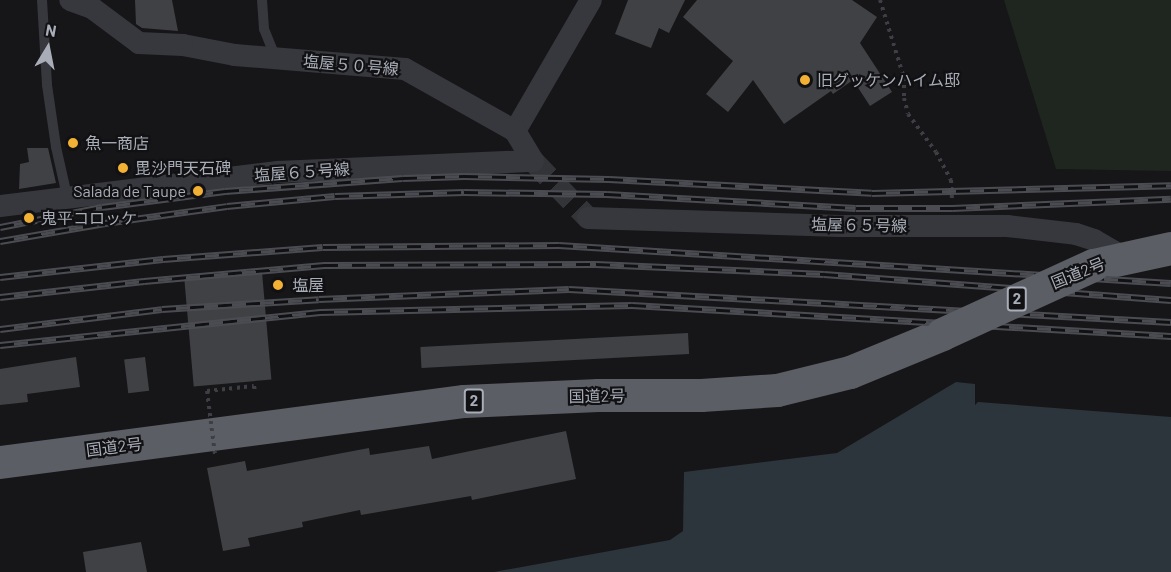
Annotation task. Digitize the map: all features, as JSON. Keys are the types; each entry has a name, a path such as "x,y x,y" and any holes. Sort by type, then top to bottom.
{"highway":[{"name":"国道2号","path":"0,462 464,401 598,395 701,395 777,390 850,372 942,334 1093,265 1171,249"}],"street":[{"name":"塩屋５０号線","path":"70,0 92,8 140,43 183,45 235,55 405,69 515,131"},
{"path":"515,131 591,0"},
{"name":"塩屋６５号線","path":"0,206 278,172 533,161 515,131"},
{"name":"塩屋６５号線","path":"588,218 1007,226 1076,234 1094,240 1124,257"}],"lane":[{"path":"42,0 47,85 56,147 67,196"},
{"path":"262,0 264,28 276,59"}],"path":[{"path":"880,0 904,78 904,98 908,114 936,152 951,180 953,226"},
{"path":"215,454 207,392 254,386 255,391"}],"shaded area":[{"path":"1004,0 1171,0 1171,171 1056,169"},
{"path":"956,382 975,384 975,405 978,402 1171,417 1171,572 494,572 670,540 683,531 684,472 837,453"}],"building":[{"path":"135,0 172,0 178,31 142,28 136,24"},
{"path":"628,0 685,0 669,33 659,28 651,48 615,34"},
{"path":"697,0 852,0 877,17 860,43 892,92 870,106 853,80 833,94 831,91 784,124 753,80 728,112 706,94 733,61 683,17"},
{"path":"27,148 48,148 56,183 19,189 20,164 29,162"},
{"path":"262,272 271,380 194,386 184,279"},
{"path":"688,333 689,354 421,368 420,347"},
{"path":"76,357 80,387 27,394 28,402 0,405 0,369"},
{"path":"145,357 149,391 128,393 124,360"},
{"path":"566,431 576,479 472,500 471,496 361,515 360,510 302,522 303,527 248,538 250,546 223,551 207,468 245,461 247,471 369,448 370,455 429,446 432,459"},
{"path":"141,542 147,572 86,572 83,552"}],"tunnel":[{"path":"533,161 588,218"}],"railway":[{"path":"0,227 102,207 225,191 403,178 464,176 609,179 872,193 1171,185"},
{"path":"0,241 227,206 335,196 464,192 607,194 856,208 952,208 1171,199"},
{"path":"0,277 163,259 323,247 559,245 1171,283"},
{"path":"0,297 324,265 596,264 824,274 1171,300"},
{"path":"0,329 162,309 319,299 569,289 1171,322"},
{"path":"0,345 320,312 632,305 1171,336"}],"place":[{"name":"旧グッケンハイム邸","path":"805,80"},
{"name":"魚一商店","path":"73,143"},
{"name":"毘沙門天石碑","path":"123,168"},
{"name":"Salada de Taupe","path":"198,191"},
{"name":"鬼平コロッケ","path":"29,218"},
{"name":"塩屋","path":"278,285"}]}
